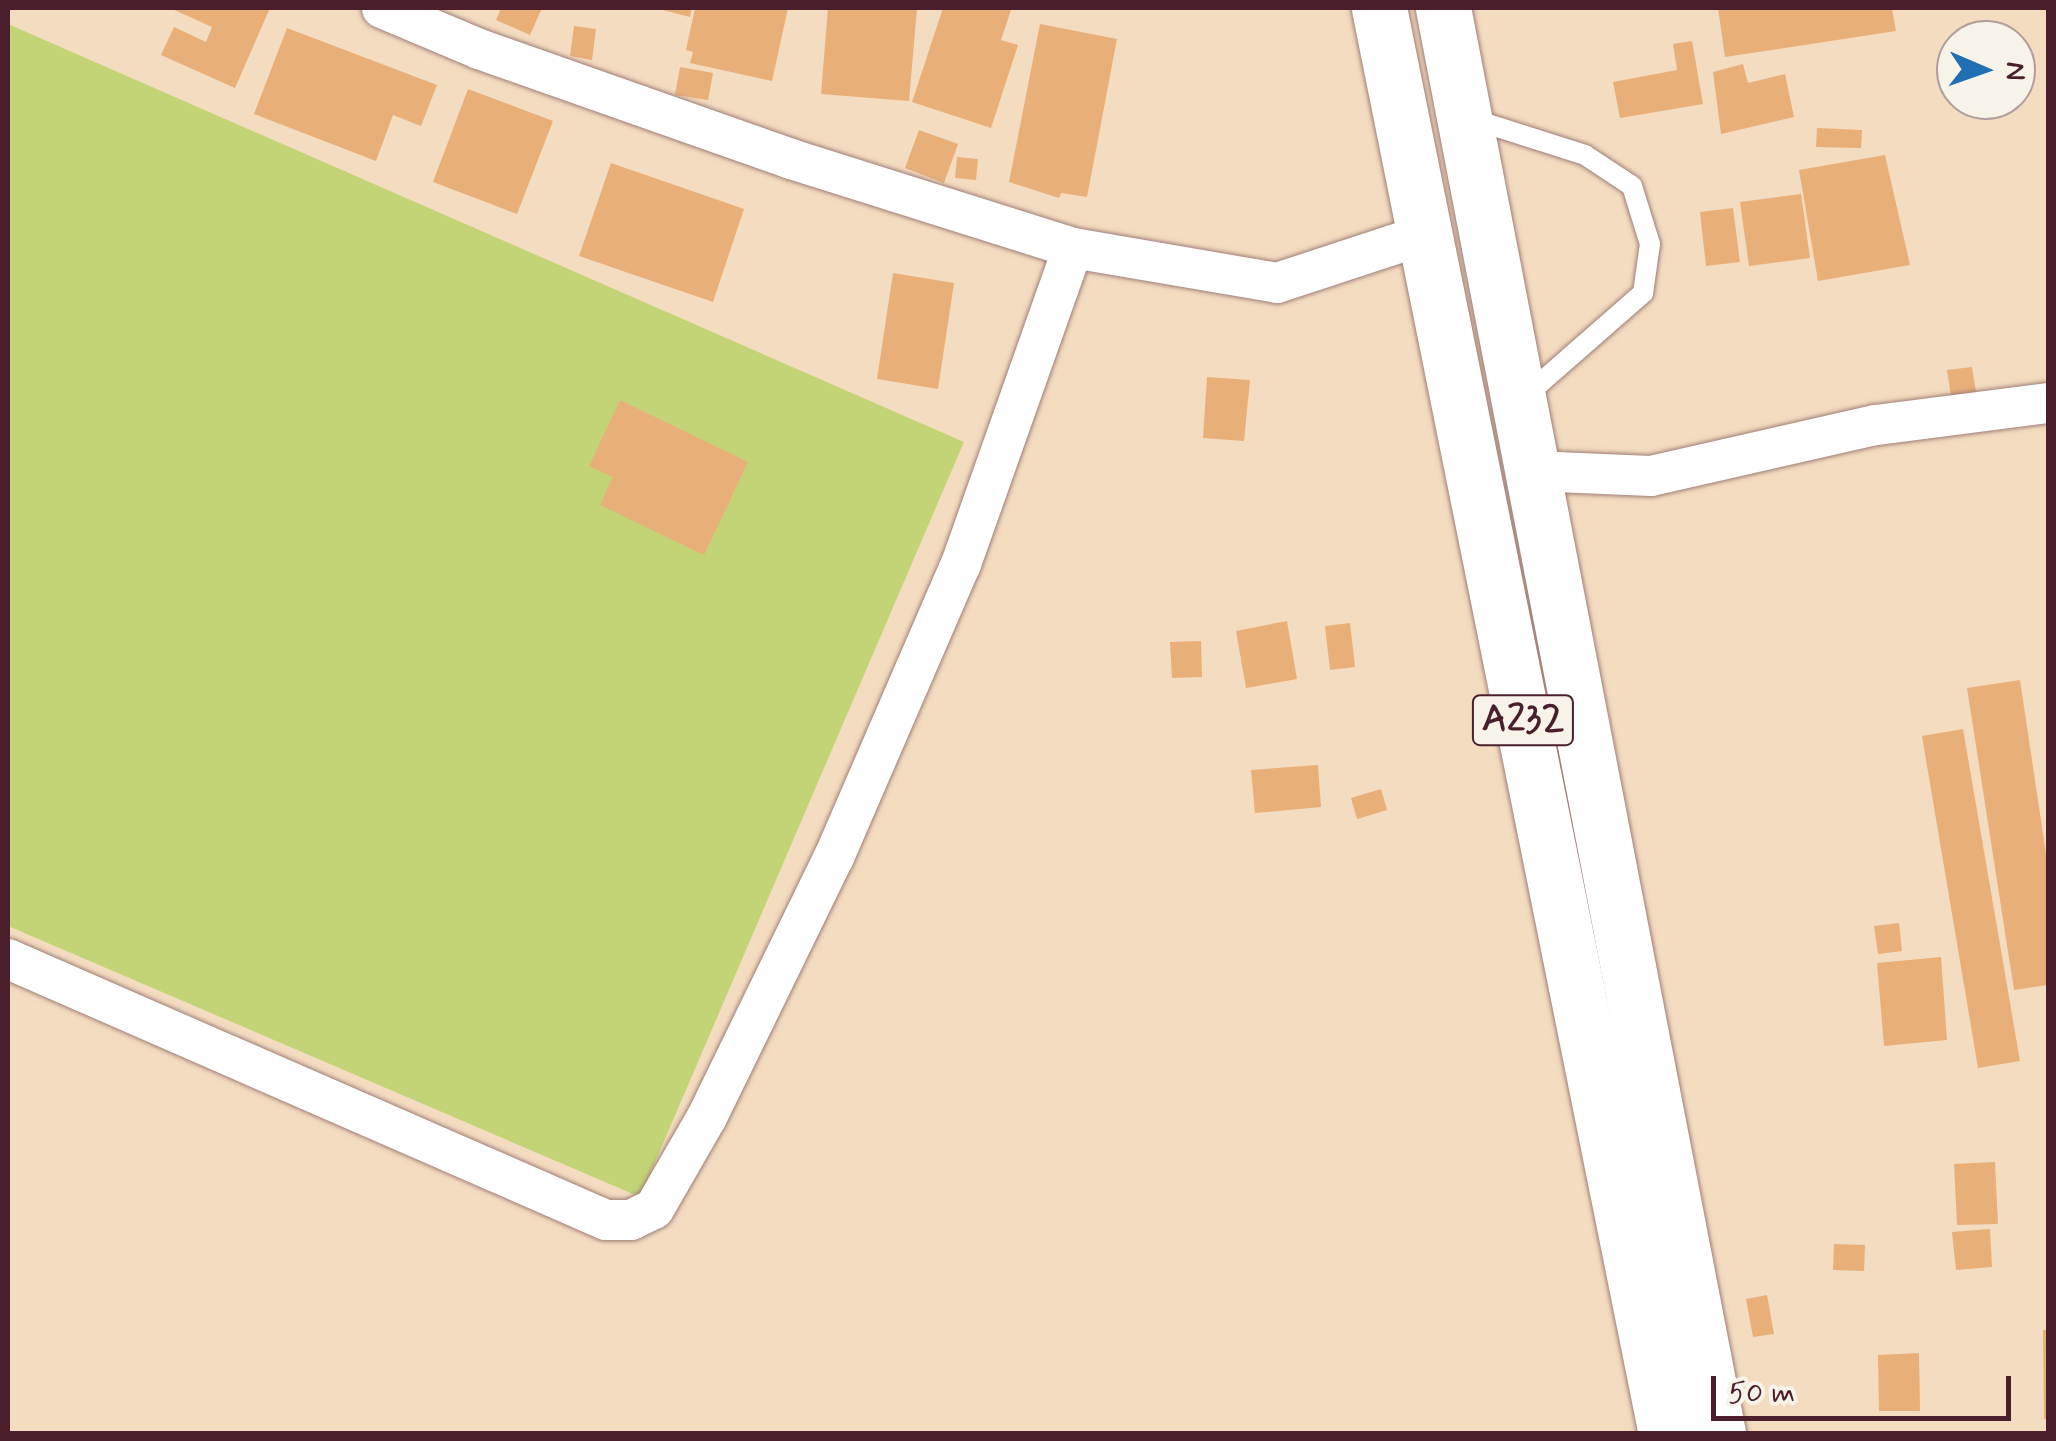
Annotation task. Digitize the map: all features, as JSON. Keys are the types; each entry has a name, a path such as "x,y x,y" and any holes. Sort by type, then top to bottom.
{"highway":[{"name":"A232","path":"1379,8 1666,1434"},
{"name":"A232","path":"1443,8 1718,1434"}],"street":[{"path":"382,8 479,49 754,146 1073,248 1276,283 1426,234"},
{"path":"8,958 606,1220 631,1220 654,1208 707,1116 864,788 975,530 1073,248"},
{"path":"1532,471 1651,476 1876,425 2048,402"}],"lane":[{"path":"1466,117 1585,155 1632,186 1650,244 1643,293 1519,401"}],"green space":[{"path":"8,24 964,442 640,1197 8,926"}],"building":[{"path":"170,8 270,8 235,88 161,55 174,27 206,42 212,27"},
{"path":"501,8 542,8 530,35 496,20"},
{"path":"655,8 692,8 690,17"},
{"path":"695,8 788,8 772,81 690,63 693,52 686,50"},
{"path":"828,8 917,8 909,101 821,94"},
{"path":"943,8 1011,10 1001,40 1018,45 991,128 912,102"},
{"path":"1718,8 1892,8 1896,31 1725,57"},
{"path":"1040,24 1117,39 1087,197 1061,193 1059,198 1009,182"},
{"path":"574,26 596,29 592,60 570,56"},
{"path":"287,28 437,85 421,126 393,115 376,161 254,114"},
{"path":"1692,41 1703,104 1620,118 1613,82 1677,70 1673,44"},
{"path":"1743,64 1748,83 1785,74 1794,117 1721,134 1713,72"},
{"path":"680,67 713,73 708,100 675,95"},
{"path":"468,89 553,121 517,214 433,182"},
{"path":"1817,128 1862,130 1861,148 1816,147"},
{"path":"919,130 958,144 944,183 905,168"},
{"path":"1885,155 1910,265 1818,281 1799,170"},
{"path":"957,157 978,159 976,180 955,178"},
{"path":"611,163 744,209 713,302 579,256"},
{"path":"1801,194 1810,258 1749,266 1740,202"},
{"path":"1733,208 1740,262 1706,266 1700,212"},
{"path":"893,273 954,283 938,389 877,379"},
{"path":"1972,367 1976,392 1951,396 1947,370"},
{"path":"1207,377 1250,380 1244,441 1203,438"},
{"path":"620,400 748,462 704,555 600,505 613,477 589,466"},
{"path":"1287,621 1297,679 1246,688 1236,631"},
{"path":"1350,623 1355,667 1330,670 1325,626"},
{"path":"1201,641 1202,677 1172,678 1170,642"},
{"path":"2020,680 2048,867 2048,985 2014,990 1967,688"},
{"path":"1963,729 2020,1061 1978,1068 1922,736"},
{"path":"1318,765 1321,807 1255,813 1251,770"},
{"path":"1381,789 1387,810 1357,819 1351,798"},
{"path":"1899,923 1902,951 1878,954 1874,926"},
{"path":"1941,957 1947,1040 1884,1046 1877,963"},
{"path":"1995,1162 1998,1224 1957,1225 1954,1164"},
{"path":"1990,1229 1992,1267 1956,1270 1952,1232"},
{"path":"1834,1244 1865,1245 1864,1271 1833,1270"},
{"path":"1767,1295 1774,1334 1753,1337 1746,1299"},
{"path":"2043,1330 2048,1330 2048,1419 2044,1419"},
{"path":"1919,1353 1920,1411 1879,1411 1878,1355"}]}
